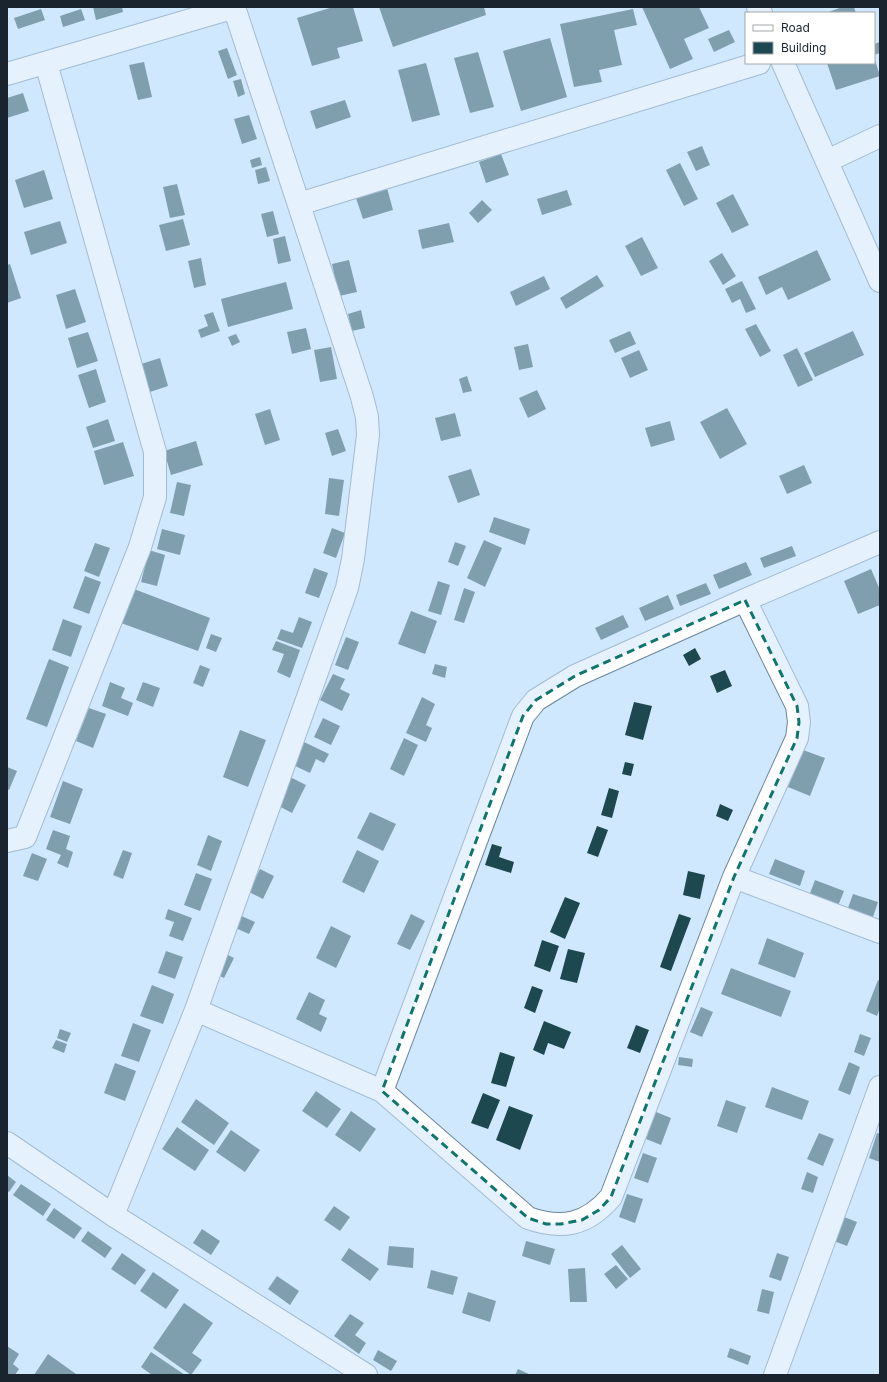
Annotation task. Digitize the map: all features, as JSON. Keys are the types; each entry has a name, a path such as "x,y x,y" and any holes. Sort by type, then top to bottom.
{"street":[{"path":"7,74 235,7 367,417 368,435 353,559 347,588 196,1010 113,1215"},
{"path":"7,842 25,837 140,547 155,497 155,452 46,63"},
{"path":"299,204 756,64"},
{"path":"783,64 880,281"},
{"path":"827,161 880,136"},
{"path":"382,1091 523,716 536,700 575,676 745,600 880,542"},
{"path":"196,1010 382,1091 528,1218 546,1224 561,1224 582,1220 599,1210 611,1197 734,877 797,738 800,722 798,706 745,600"},
{"path":"734,877 880,932"},
{"path":"775,1375 880,1087"},
{"path":"7,1143 113,1215 366,1375"}],"highlighted area":[{"path":"745,600 797,706 799,722 797,738 734,877 611,1197 599,1210 582,1220 561,1224 546,1224 528,1218 382,1091 523,716 536,700 575,676"}],"building":[{"path":"93,7 122,7 123,12 96,20"},
{"path":"333,7 353,7 363,41 337,48 340,58 312,66 297,18"},
{"path":"379,7 484,7 486,15 393,47"},
{"path":"642,7 699,7 709,28 684,39 693,59 670,69"},
{"path":"842,7 854,7 856,12 829,12"},
{"path":"41,9 45,20 18,29 14,18"},
{"path":"81,9 85,20 63,27 60,16"},
{"path":"633,9 637,25 614,30 622,65 599,70 602,82 574,87 560,24"},
{"path":"729,30 735,42 714,52 708,39"},
{"path":"550,38 567,97 521,111 503,51"},
{"path":"880,42 880,53 875,55 875,44"},
{"path":"227,48 237,75 228,79 218,51"},
{"path":"478,52 494,107 470,113 454,58"},
{"path":"875,60 880,76 836,90 827,64 875,64"},
{"path":"144,62 152,97 138,100 129,65"},
{"path":"426,63 440,115 412,122 398,70"},
{"path":"241,79 245,94 238,97 233,81"},
{"path":"23,93 29,111 7,118 7,98"},
{"path":"345,100 351,117 316,129 310,111"},
{"path":"249,115 257,139 242,144 234,119"},
{"path":"702,146 710,165 696,171 687,152"},
{"path":"501,154 509,175 486,183 479,162"},
{"path":"260,157 262,165 252,168 250,160"},
{"path":"680,163 698,199 684,206 666,170"},
{"path":"266,167 270,181 258,184 255,170"},
{"path":"44,170 53,199 24,208 15,180"},
{"path":"177,184 185,215 170,218 163,187"},
{"path":"387,188 393,210 363,219 356,198"},
{"path":"567,190 572,205 542,215 537,199"},
{"path":"733,194 749,225 732,233 716,203"},
{"path":"482,200 492,210 478,223 469,213"},
{"path":"273,211 279,234 267,237 261,214"},
{"path":"183,219 190,245 166,251 159,225"},
{"path":"60,221 67,243 31,255 24,232"},
{"path":"449,223 454,242 422,249 418,230"},
{"path":"285,236 291,261 278,264 273,239"},
{"path":"642,237 658,268 641,276 625,246"},
{"path":"817,250 831,280 788,300 782,287 766,295 758,277"},
{"path":"722,253 736,276 723,285 709,261"},
{"path":"201,258 206,285 194,288 188,261"},
{"path":"349,260 357,292 339,296 332,264"},
{"path":"10,264 21,298 7,303 7,265"},
{"path":"597,275 604,286 566,309 560,298"},
{"path":"544,276 550,289 516,306 510,292"},
{"path":"742,281 756,309 746,313 740,299 732,303 725,289"},
{"path":"286,282 293,309 228,327 221,299"},
{"path":"75,289 86,322 66,329 56,295"},
{"path":"361,310 365,328 352,331 348,314"},
{"path":"213,312 220,331 201,338 198,330 208,326 204,315"},
{"path":"756,324 771,351 760,357 745,329"},
{"path":"306,328 311,349 292,354 287,332"},
{"path":"630,331 636,344 615,353 609,340"},
{"path":"853,331 864,355 815,377 804,353"},
{"path":"88,332 98,361 77,368 68,338"},
{"path":"236,334 240,342 232,346 228,337"},
{"path":"528,344 533,367 519,370 514,347"},
{"path":"331,347 337,379 320,382 314,350"},
{"path":"797,348 813,380 798,387 783,355"},
{"path":"639,350 648,370 630,378 621,358"},
{"path":"160,358 168,386 150,392 141,364"},
{"path":"96,369 106,402 89,408 78,375"},
{"path":"467,376 472,391 463,393 459,379"},
{"path":"537,390 546,409 528,418 519,398"},
{"path":"727,408 747,444 720,459 700,422"},
{"path":"270,409 280,440 265,445 255,414"},
{"path":"455,413 461,436 441,441 435,418"},
{"path":"108,419 115,441 93,448 86,427"},
{"path":"670,421 675,440 651,447 645,428"},
{"path":"338,429 346,451 332,456 325,433"},
{"path":"196,441 203,465 171,475 164,451"},
{"path":"123,442 134,476 104,485 94,451"},
{"path":"804,465 812,483 787,494 779,476"},
{"path":"471,469 480,495 458,503 448,476"},
{"path":"329,478 344,480 339,516 325,514"},
{"path":"177,482 191,485 184,516 170,513"},
{"path":"494,517 530,529 525,545 489,532"},
{"path":"332,528 345,533 336,558 323,553"},
{"path":"162,529 185,535 180,555 157,549"},
{"path":"484,540 502,548 485,587 467,578"},
{"path":"455,542 466,546 458,566 448,562"},
{"path":"95,543 110,548 99,577 84,571"},
{"path":"792,546 796,556 764,568 760,558"},
{"path":"149,550 165,555 157,586 141,582"},
{"path":"746,562 752,575 719,589 713,575"},
{"path":"314,568 328,573 319,598 305,593"},
{"path":"871,569 880,590 880,605 858,614 844,581"},
{"path":"85,576 101,582 89,614 73,608"},
{"path":"438,581 450,585 441,615 428,611"},
{"path":"706,583 711,594 680,606 676,595"},
{"path":"464,588 475,592 464,623 454,620"},
{"path":"134,589 210,618 198,651 121,623"},
{"path":"668,595 674,609 645,621 639,608"},
{"path":"411,611 437,621 425,654 398,644"},
{"path":"623,615 629,627 601,640 595,628"},
{"path":"299,617 312,622 302,648 277,639 281,629 293,633"},
{"path":"63,619 82,626 71,657 52,650"},
{"path":"211,634 222,638 216,652 206,648"},
{"path":"346,637 359,642 348,670 335,665"},
{"path":"276,641 300,650 290,678 277,672 284,654 272,650"},
{"path":"695,648 701,659 689,666 683,655"},
{"path":"49,659 69,667 47,727 26,719"},
{"path":"435,664 447,667 445,678 432,674"},
{"path":"200,665 210,669 203,687 193,683"},
{"path":"725,670 732,686 717,693 710,676"},
{"path":"333,674 345,679 340,689 350,694 342,711 320,700"},
{"path":"110,682 125,688 121,698 133,703 128,716 102,706"},
{"path":"143,682 160,688 153,707 136,700"},
{"path":"422,697 435,704 426,725 432,728 426,742 406,733"},
{"path":"634,702 652,706 643,740 625,735"},
{"path":"89,708 106,714 93,748 76,741"},
{"path":"323,718 340,726 331,745 314,737"},
{"path":"240,730 266,740 248,787 223,777"},
{"path":"404,738 418,745 404,776 390,769"},
{"path":"304,742 329,754 324,763 316,759 310,773 293,765"},
{"path":"803,750 825,758 810,796 788,787"},
{"path":"625,762 634,764 631,776 622,774"},
{"path":"7,767 17,771 9,790 7,789"},
{"path":"288,776 306,785 292,813 275,804"},
{"path":"63,781 83,789 70,824 50,817"},
{"path":"609,788 619,791 612,818 601,815"},
{"path":"720,804 733,810 728,821 716,816"},
{"path":"370,812 396,824 383,851 357,838"},
{"path":"597,826 608,830 598,857 587,853"},
{"path":"53,830 70,836 66,849 73,852 68,868 57,863 61,855 46,849"},
{"path":"208,835 222,841 211,871 197,865"},
{"path":"492,844 502,847 499,857 514,862 511,873 485,865"},
{"path":"123,850 132,853 123,879 113,875"},
{"path":"357,850 379,861 364,893 342,882"},
{"path":"32,853 47,859 38,881 23,876"},
{"path":"775,859 805,871 800,886 769,874"},
{"path":"260,869 274,876 263,899 249,892"},
{"path":"688,871 705,875 700,899 683,895"},
{"path":"196,873 212,879 200,911 184,905"},
{"path":"815,880 844,891 838,906 809,896"},
{"path":"853,894 878,902 873,917 848,908"},
{"path":"565,897 580,903 565,939 550,932"},
{"path":"168,909 192,918 183,941 169,936 174,922 165,919"},
{"path":"237,914 255,922 249,934 231,926"},
{"path":"411,914 425,921 410,950 397,944"},
{"path":"679,914 691,918 671,971 660,967"},
{"path":"331,926 351,936 336,968 316,958"},
{"path":"767,938 804,953 795,978 758,964"},
{"path":"542,940 559,946 550,972 534,966"},
{"path":"568,949 585,953 577,983 560,979"},
{"path":"166,951 183,957 175,979 158,973"},
{"path":"220,951 234,958 224,978 210,971"},
{"path":"731,968 791,991 781,1017 721,994"},
{"path":"878,980 880,981 880,1008 877,1016 866,1011"},
{"path":"152,985 174,994 163,1024 140,1016"},
{"path":"532,986 543,990 535,1013 524,1008"},
{"path":"309,992 325,1000 319,1014 327,1018 321,1032 296,1019"},
{"path":"701,1007 713,1012 702,1037 690,1032"},
{"path":"544,1021 571,1032 564,1049 548,1043 544,1055 533,1050"},
{"path":"133,1023 151,1030 139,1062 121,1056"},
{"path":"636,1025 649,1030 640,1053 627,1048"},
{"path":"60,1029 71,1033 67,1042 57,1038"},
{"path":"860,1034 871,1038 864,1056 854,1052"},
{"path":"56,1040 67,1044 64,1053 52,1048"},
{"path":"500,1052 515,1057 506,1087 491,1083"},
{"path":"679,1057 693,1059 692,1067 678,1065"},
{"path":"849,1062 860,1067 850,1095 838,1090"},
{"path":"115,1063 136,1071 125,1101 104,1093"},
{"path":"772,1087 809,1101 802,1120 765,1107"},
{"path":"316,1091 341,1109 327,1128 302,1111"},
{"path":"483,1093 500,1100 488,1129 471,1123"},
{"path":"196,1099 229,1123 214,1145 181,1122"},
{"path":"726,1100 746,1107 737,1133 717,1126"},
{"path":"509,1106 533,1115 520,1150 496,1140"},
{"path":"351,1111 376,1129 360,1152 335,1135"},
{"path":"656,1112 671,1118 661,1145 646,1139"},
{"path":"177,1127 209,1150 195,1171 162,1149"},
{"path":"231,1130 260,1150 245,1172 216,1152"},
{"path":"819,1133 834,1139 823,1166 807,1159"},
{"path":"877,1133 880,1134 880,1162 869,1158"},
{"path":"643,1153 657,1158 648,1183 634,1178"},
{"path":"807,1172 818,1177 813,1193 801,1189"},
{"path":"7,1175 16,1182 9,1192 7,1191"},
{"path":"21,1184 51,1204 43,1216 13,1195"},
{"path":"627,1194 643,1199 635,1223 619,1217"},
{"path":"334,1206 350,1217 340,1231 324,1220"},
{"path":"54,1208 82,1228 74,1239 46,1220"},
{"path":"844,1217 857,1222 847,1246 834,1241"},
{"path":"202,1229 220,1241 211,1255 193,1243"},
{"path":"88,1231 112,1248 105,1258 81,1241"},
{"path":"526,1241 555,1249 550,1265 522,1256"},
{"path":"622,1245 641,1269 630,1278 611,1254"},
{"path":"389,1246 414,1248 413,1268 387,1265"},
{"path":"349,1248 379,1269 370,1281 341,1260"},
{"path":"122,1253 146,1270 135,1285 111,1269"},
{"path":"777,1253 789,1257 781,1281 769,1277"},
{"path":"616,1265 628,1279 616,1289 604,1274"},
{"path":"585,1268 587,1302 570,1302 568,1269"},
{"path":"431,1270 458,1277 453,1295 427,1288"},
{"path":"153,1272 179,1290 166,1309 140,1291"},
{"path":"277,1276 299,1291 290,1305 268,1289"},
{"path":"762,1289 774,1292 769,1314 757,1311"},
{"path":"468,1292 496,1301 490,1322 462,1313"},
{"path":"184,1303 213,1323 192,1353 202,1360 191,1375 153,1348"},
{"path":"350,1314 364,1323 355,1335 366,1343 359,1354 334,1336"},
{"path":"7,1346 19,1354 13,1364 19,1369 15,1375 7,1375"},
{"path":"730,1348 751,1356 748,1365 727,1357"},
{"path":"378,1350 397,1361 391,1371 373,1360"},
{"path":"151,1352 185,1375 152,1375 141,1367"},
{"path":"48,1354 76,1374 34,1375"},
{"path":"518,1369 531,1375 515,1375"}]}
